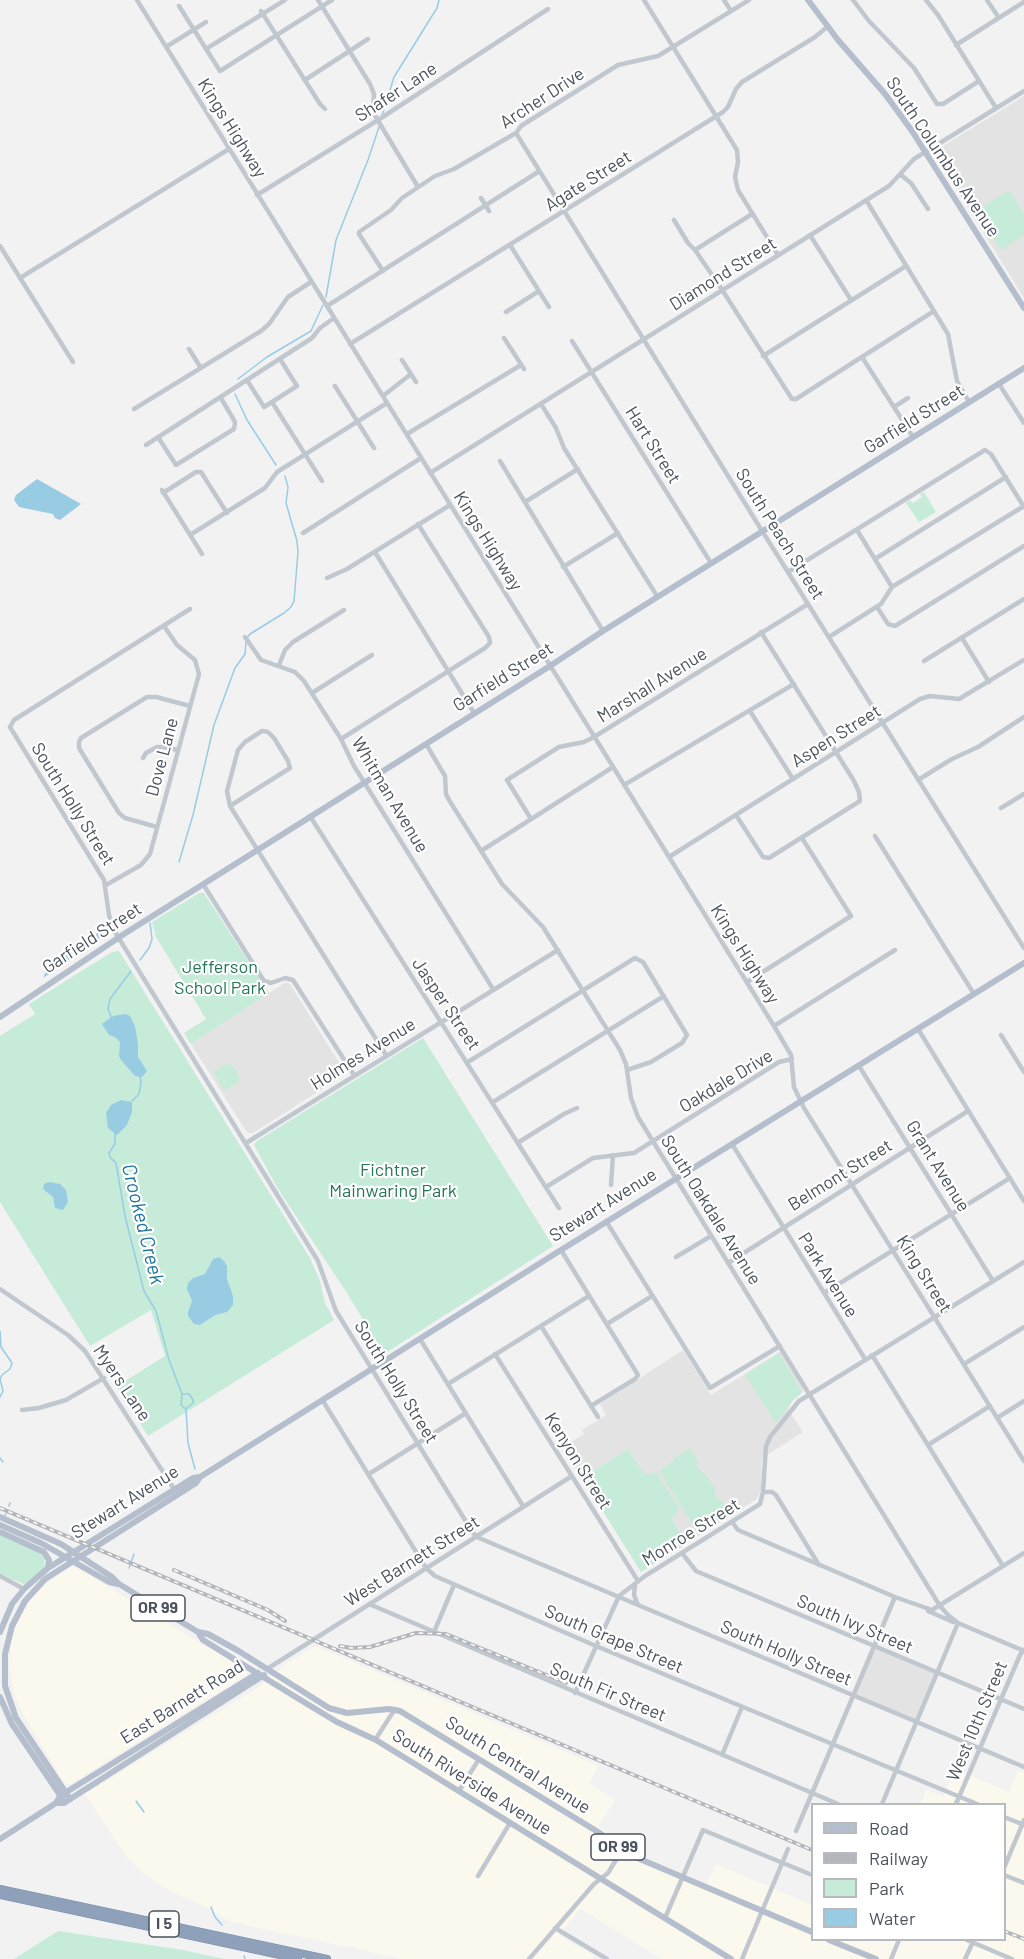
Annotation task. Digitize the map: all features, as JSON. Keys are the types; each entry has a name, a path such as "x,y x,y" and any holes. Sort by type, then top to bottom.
{"highway":[{"name":"I 5","path":"0,1889 327,1959"},
{"name":"I 5","path":"0,1895 298,1959"}],"main road":[{"name":"South Columbus Avenue","path":"808,0 827,27 885,94 925,152 1024,308"},
{"name":"Garfield Street","path":"0,1017 118,938 657,596 1024,368"},
{"name":"Stewart Avenue","path":"77,1554 174,1489 193,1478 200,1477 323,1401 606,1221 1024,963"},
{"name":"Stewart Avenue","path":"70,1558 145,1516 196,1483 200,1477"},
{"path":"145,1516 153,1506 173,1494 174,1489"},
{"name":"OR 99","path":"0,1517 42,1535 77,1554"},
{"name":"OR 99","path":"0,1525 70,1558"},
{"path":"0,1532 45,1552 49,1560 48,1568"},
{"name":"South Riverside Avenue","path":"77,1554 119,1584 198,1632 208,1634 237,1650 334,1711 354,1713"},
{"path":"0,1632 8,1610 24,1590 48,1568 70,1558"},
{"path":"65,1798 16,1718 2,1678 2,1670 9,1636 21,1607 45,1579 70,1558"},
{"name":"South Riverside Avenue","path":"70,1558 109,1582 119,1584"},
{"name":"South Riverside Avenue","path":"198,1632 203,1640 260,1675 324,1714 375,1740 731,1959"},
{"path":"213,1646 217,1643 225,1648 237,1650"},
{"name":"East Barnett Road","path":"0,1839 191,1723 267,1669"},
{"name":"East Barnett Road","path":"65,1798 210,1702 260,1675"},
{"path":"0,1697 15,1730 65,1798"},
{"path":"191,1723 195,1716 210,1707 210,1702"},
{"name":"OR 99","path":"354,1713 394,1709"},
{"name":"South Central Avenue","path":"394,1709 406,1714 602,1834 622,1850 811,1931"},
{"path":"354,1713 347,1718 355,1730"},
{"path":"831,1941 876,1959"}],"street":[{"name":"Kings Highway","path":"137,0 774,1026 792,1059 794,1088 801,1102"},
{"path":"206,49 262,12 285,0"},
{"path":"318,0 373,88 373,109 418,187"},
{"path":"179,6 219,71 332,0"},
{"path":"644,0 736,150 738,162 736,186 778,255"},
{"path":"724,0 731,11"},
{"name":"Archer Drive","path":"382,272 358,233 391,210 402,198 435,176 454,169 516,133 521,126 618,65 650,59 749,0"},
{"path":"853,0 869,21 906,59 939,105 979,81"},
{"path":"926,0 996,108"},
{"path":"987,0 999,18"},
{"path":"956,45 1024,2"},
{"name":"Shafer Lane","path":"257,195 378,120 548,9"},
{"path":"262,12 325,109"},
{"path":"166,47 206,22"},
{"name":"Agate Street","path":"350,344 716,116 728,107 736,89 742,82 815,37 827,27"},
{"path":"305,80 368,39"},
{"name":"Diamond Street","path":"430,473 889,186 908,165 925,152 1024,91"},
{"name":"South Peach Street","path":"516,133 642,340 1024,948"},
{"path":"20,278 229,150"},
{"path":"327,306 538,172"},
{"path":"901,175 911,183 928,209"},
{"path":"481,198 489,211"},
{"path":"866,200 950,337 957,381 969,402"},
{"path":"695,250 752,214"},
{"path":"674,220 792,399 796,399 934,311"},
{"path":"810,235 851,300"},
{"path":"510,245 549,308"},
{"path":"0,246 73,362"},
{"path":"763,356 906,266"},
{"path":"134,409 261,331 269,324 288,297 311,282"},
{"path":"506,312 539,291"},
{"path":"146,444 312,338 320,328 334,318"},
{"path":"407,434 522,367 504,338"},
{"name":"Hart Street","path":"572,341 711,563"},
{"path":"189,349 201,368"},
{"path":"862,357 914,437"},
{"path":"247,380 264,407 272,402 297,386 280,359"},
{"path":"402,360 416,382"},
{"path":"382,396 411,374"},
{"path":"999,384 1024,423"},
{"path":"335,386 374,448"},
{"path":"158,437 176,465 235,427 235,422 221,398"},
{"path":"894,407 908,398"},
{"path":"272,402 322,481"},
{"path":"190,535 261,491 277,472 387,403"},
{"path":"541,404 561,437 564,448 657,596"},
{"path":"788,572 985,450 991,454 1006,477 1024,506 892,587 878,607 829,637"},
{"path":"303,533 421,458"},
{"path":"500,461 603,631"},
{"path":"525,502 578,469"},
{"path":"202,554 163,491 196,472 201,472 227,513"},
{"path":"875,559 1006,477"},
{"path":"327,578 336,576 450,505"},
{"path":"341,739 490,643 489,637 418,524"},
{"path":"857,530 892,587"},
{"path":"563,567 618,533"},
{"path":"878,607 888,624 898,625 1024,546"},
{"path":"375,552 474,712"},
{"path":"924,661 1024,599"},
{"name":"Marshall Avenue","path":"531,819 507,780 559,747 584,742 594,737 808,604"},
{"path":"164,626 190,609"},
{"path":"279,665 285,650 292,642 344,610"},
{"name":"Dove Lane","path":"106,885 145,862 150,854 199,674 195,660 177,645 164,626"},
{"name":"South Holly Street","path":"164,626 10,724 11,731 106,885 111,923 118,938 318,1261 336,1311 477,1536 1024,1767"},
{"path":"736,815 763,857 770,858 860,801 857,787 837,752 760,632"},
{"name":"Whitman Avenue","path":"244,637 261,660 299,674 493,989"},
{"path":"962,638 989,682"},
{"path":"312,693 372,655"},
{"name":"Aspen Street","path":"669,857 926,697 959,699 1024,660"},
{"path":"624,785 794,684"},
{"path":"157,827 125,818 119,813 79,748 78,742 147,697 156,697 190,706"},
{"path":"750,711 793,779"},
{"path":"918,780 952,759 978,747 1024,717"},
{"path":"230,806 290,768 288,761 268,732 262,731 255,734 239,748 227,791 230,806 386,1056"},
{"name":"South Oakdale Avenue","path":"426,744 443,771 449,800 481,851 508,893 539,920 623,1056 635,1112 940,1606 958,1623 1024,1650"},
{"path":"143,758 146,753 157,747 178,750"},
{"path":"481,851 613,767"},
{"path":"1001,808 1022,796 1024,804"},
{"name":"Jasper Street","path":"310,816 559,1208"},
{"path":"875,836 974,994"},
{"path":"747,982 851,915 802,838"},
{"path":"203,884 264,981 271,983 287,978 296,984 354,1076"},
{"name":"Holmes Avenue","path":"246,1143 558,950"},
{"path":"774,1026 895,950"},
{"path":"468,1062 583,991 615,968 632,958 638,958 641,959 686,1031 686,1038 682,1043 651,1062 627,1070"},
{"path":"493,1102 664,996"},
{"path":"918,1029 1024,1201"},
{"path":"1001,1035 1024,1072"},
{"name":"Oakdale Drive","path":"546,1187 592,1158 631,1154 779,1062 792,1059"},
{"name":"Grant Avenue","path":"860,1066 993,1281"},
{"name":"King Street","path":"801,1102 1024,1461"},
{"path":"519,1142 578,1108"},
{"name":"Belmont Street","path":"728,1263 968,1111"},
{"name":"Park Avenue","path":"732,1144 865,1359"},
{"path":"611,1185 613,1155"},
{"path":"824,1293 1010,1178"},
{"path":"606,1221 711,1388 780,1346"},
{"path":"676,1257 711,1236"},
{"path":"561,1250 637,1373 635,1379 591,1406"},
{"name":"Monroe Street","path":"575,1693 619,1596 637,1582 757,1507 762,1500 764,1453 768,1440 795,1405 809,1393 1024,1262"},
{"name":"Myers Lane","path":"0,1289 75,1341 90,1356 174,1489"},
{"path":"448,1384 589,1296"},
{"path":"607,1324 652,1296"},
{"path":"541,1326 598,1417"},
{"path":"964,1364 1024,1327"},
{"path":"420,1339 523,1506"},
{"name":"Kenyon Street","path":"495,1354 637,1582"},
{"path":"872,1355 1003,1566"},
{"path":"22,1410 39,1408 66,1400 104,1378"},
{"name":"South Grape Street","path":"323,1401 426,1568 435,1576 596,1646 974,1803"},
{"path":"997,1418 1024,1401"},
{"path":"928,1445 990,1406"},
{"path":"369,1474 466,1413"},
{"name":"West Barnett Street","path":"267,1669 572,1476"},
{"path":"763,1492 772,1492 776,1495 819,1564"},
{"path":"732,1522 738,1530 925,1609 938,1617 958,1623 882,1803"},
{"name":"South Ivy Street","path":"682,1553 696,1571 1024,1709"},
{"path":"925,1609 934,1610 1024,1553"},
{"path":"0,1576 24,1590"},
{"path":"637,1582 634,1595 638,1605"},
{"path":"434,1632 454,1586"},
{"path":"796,1831 896,1597"},
{"name":"South Fir Street","path":"369,1604 836,1803"},
{"name":"West 10th Street","path":"956,1803 1024,1650"},
{"path":"722,1755 742,1707"},
{"path":"375,1740 394,1709"},
{"path":"459,1791 479,1759"},
{"path":"1006,1817 1023,1823 1006,1866"},
{"path":"478,1876 510,1822"},
{"path":"665,1918 703,1830 811,1874"},
{"path":"742,1959 788,1849"},
{"path":"529,1959 594,1884 608,1873 622,1850"},
{"path":"1006,1875 1024,1883"},
{"path":"555,1928 607,1959"},
{"path":"891,1959 899,1941"},
{"path":"966,1959 970,1941 1012,1959"}],"shaded area":[{"path":"1024,96 1024,298 936,154 938,149"},
{"path":"286,982 290,984 346,1074 253,1133 249,1133 191,1044"},
{"path":"683,1350 711,1395 781,1351 804,1388 788,1409 803,1432 762,1458 761,1490 757,1499 687,1543 672,1519 679,1508 656,1471 644,1474 628,1449 582,1478 563,1447 584,1434 582,1430 606,1415 600,1404"},
{"path":"73,1567 248,1672 70,1784 65,1783 22,1713 13,1690 9,1659 17,1624 30,1601 46,1584"},
{"path":"315,1646 599,1766 589,1783 615,1800 598,1827 636,1854 707,1884 716,1864 811,1905 811,1941 1006,1941 1006,1803 920,1803 926,1790 943,1796 955,1769 1009,1792 1018,1771 1024,1773 1024,1959 662,1959 581,1909 558,1935 594,1956 592,1959 404,1959 231,1922 208,1908 168,1890 144,1874 125,1855 85,1794 259,1687 286,1664"},
{"path":"874,1647 937,1673 916,1722 852,1696"}],"green space":[{"path":"1009,190 1024,214 1024,235 1001,250 976,211"},
{"path":"924,492 936,512 919,522 906,503 910,500 913,503 922,497 920,494"},
{"name":"Jefferson School Park","path":"199,893 204,893 269,993 191,1044 184,1033 206,1019 156,937 152,922"},
{"path":"119,951 310,1258 320,1281 325,1303 334,1320 148,1436 117,1386 165,1356 151,1310 90,1346 0,1202 0,1036 35,1014 29,1004 112,952"},
{"name":"Fichtner Mainwaring Park","path":"423,1038 553,1246 384,1354 347,1293 278,1189 254,1145"},
{"path":"228,1064 236,1069 239,1078 238,1083 226,1089 222,1088 214,1072"},
{"path":"779,1353 802,1392 792,1401 776,1423 745,1375"},
{"path":"690,1448 698,1462 696,1464 716,1491 714,1493 720,1502 722,1501 729,1511 698,1533 660,1472 673,1462 674,1458"},
{"path":"628,1449 644,1474 656,1471 679,1508 672,1519 687,1544 641,1572 582,1478"},
{"path":"0,1535 40,1553 45,1558 44,1570 26,1585 0,1574"},
{"path":"58,1931 183,1950 224,1959 14,1959"}],"water":[{"path":"37,479 81,504 60,520 53,514 19,507 14,500 16,495"},
{"path":"104,929 107,931 105,934 43,978 50,963"},
{"path":"126,1014 130,1016 135,1026 138,1057 147,1071 142,1077 135,1076 121,1060 120,1042 109,1035 102,1024 113,1016"},
{"path":"121,1100 132,1102 132,1112 127,1125 117,1135 108,1128 106,1113 111,1105"},
{"path":"49,1182 60,1184 66,1190 68,1202 63,1210 55,1208 53,1197 43,1189 44,1184"},
{"path":"219,1257 227,1266 227,1279 233,1296 233,1305 227,1312 215,1315 200,1325 194,1324 188,1316 192,1301 187,1289 188,1283 193,1278 205,1274 213,1259"}],"waterway":[{"path":"382,116 394,77 437,8 439,0"},
{"path":"326,297 336,240 379,127"},
{"path":"238,379 267,357 311,331 323,305"},
{"path":"235,394 247,420 276,465"},
{"path":"247,638 284,613 294,601 298,552 286,503 288,487 285,476"},
{"path":"179,862 193,815 214,725 235,668 245,654 246,642"},
{"path":"140,960 149,948 152,939 150,923"},
{"name":"Crooked Creek","path":"112,1019 108,1009 110,999 131,971"},
{"name":"Crooked Creek","path":"132,1101 139,1094 140,1076"},
{"name":"Crooked Creek","path":"115,1133 115,1144 109,1153 116,1163 125,1216 144,1291 156,1311 169,1360 182,1394 181,1405 186,1409 188,1443 195,1469"},
{"path":"0,1331 1,1347 12,1363 10,1369 0,1379 3,1391 0,1397"},
{"name":"Crooked Creek","path":"183,1394 189,1394 193,1400 187,1408"},
{"path":"0,1458 3,1462"},
{"name":"Crooked Creek","path":"129,1568 134,1554"},
{"name":"Crooked Creek","path":"136,1801 144,1812"},
{"name":"Crooked Creek","path":"211,1907 215,1917 222,1925"}],"railway":[{"path":"0,1508 811,1850"},
{"path":"174,1570 268,1610 285,1621"},
{"path":"340,1646 370,1647 416,1633 446,1634 566,1683"},
{"path":"1006,1932 1024,1939"}]}
